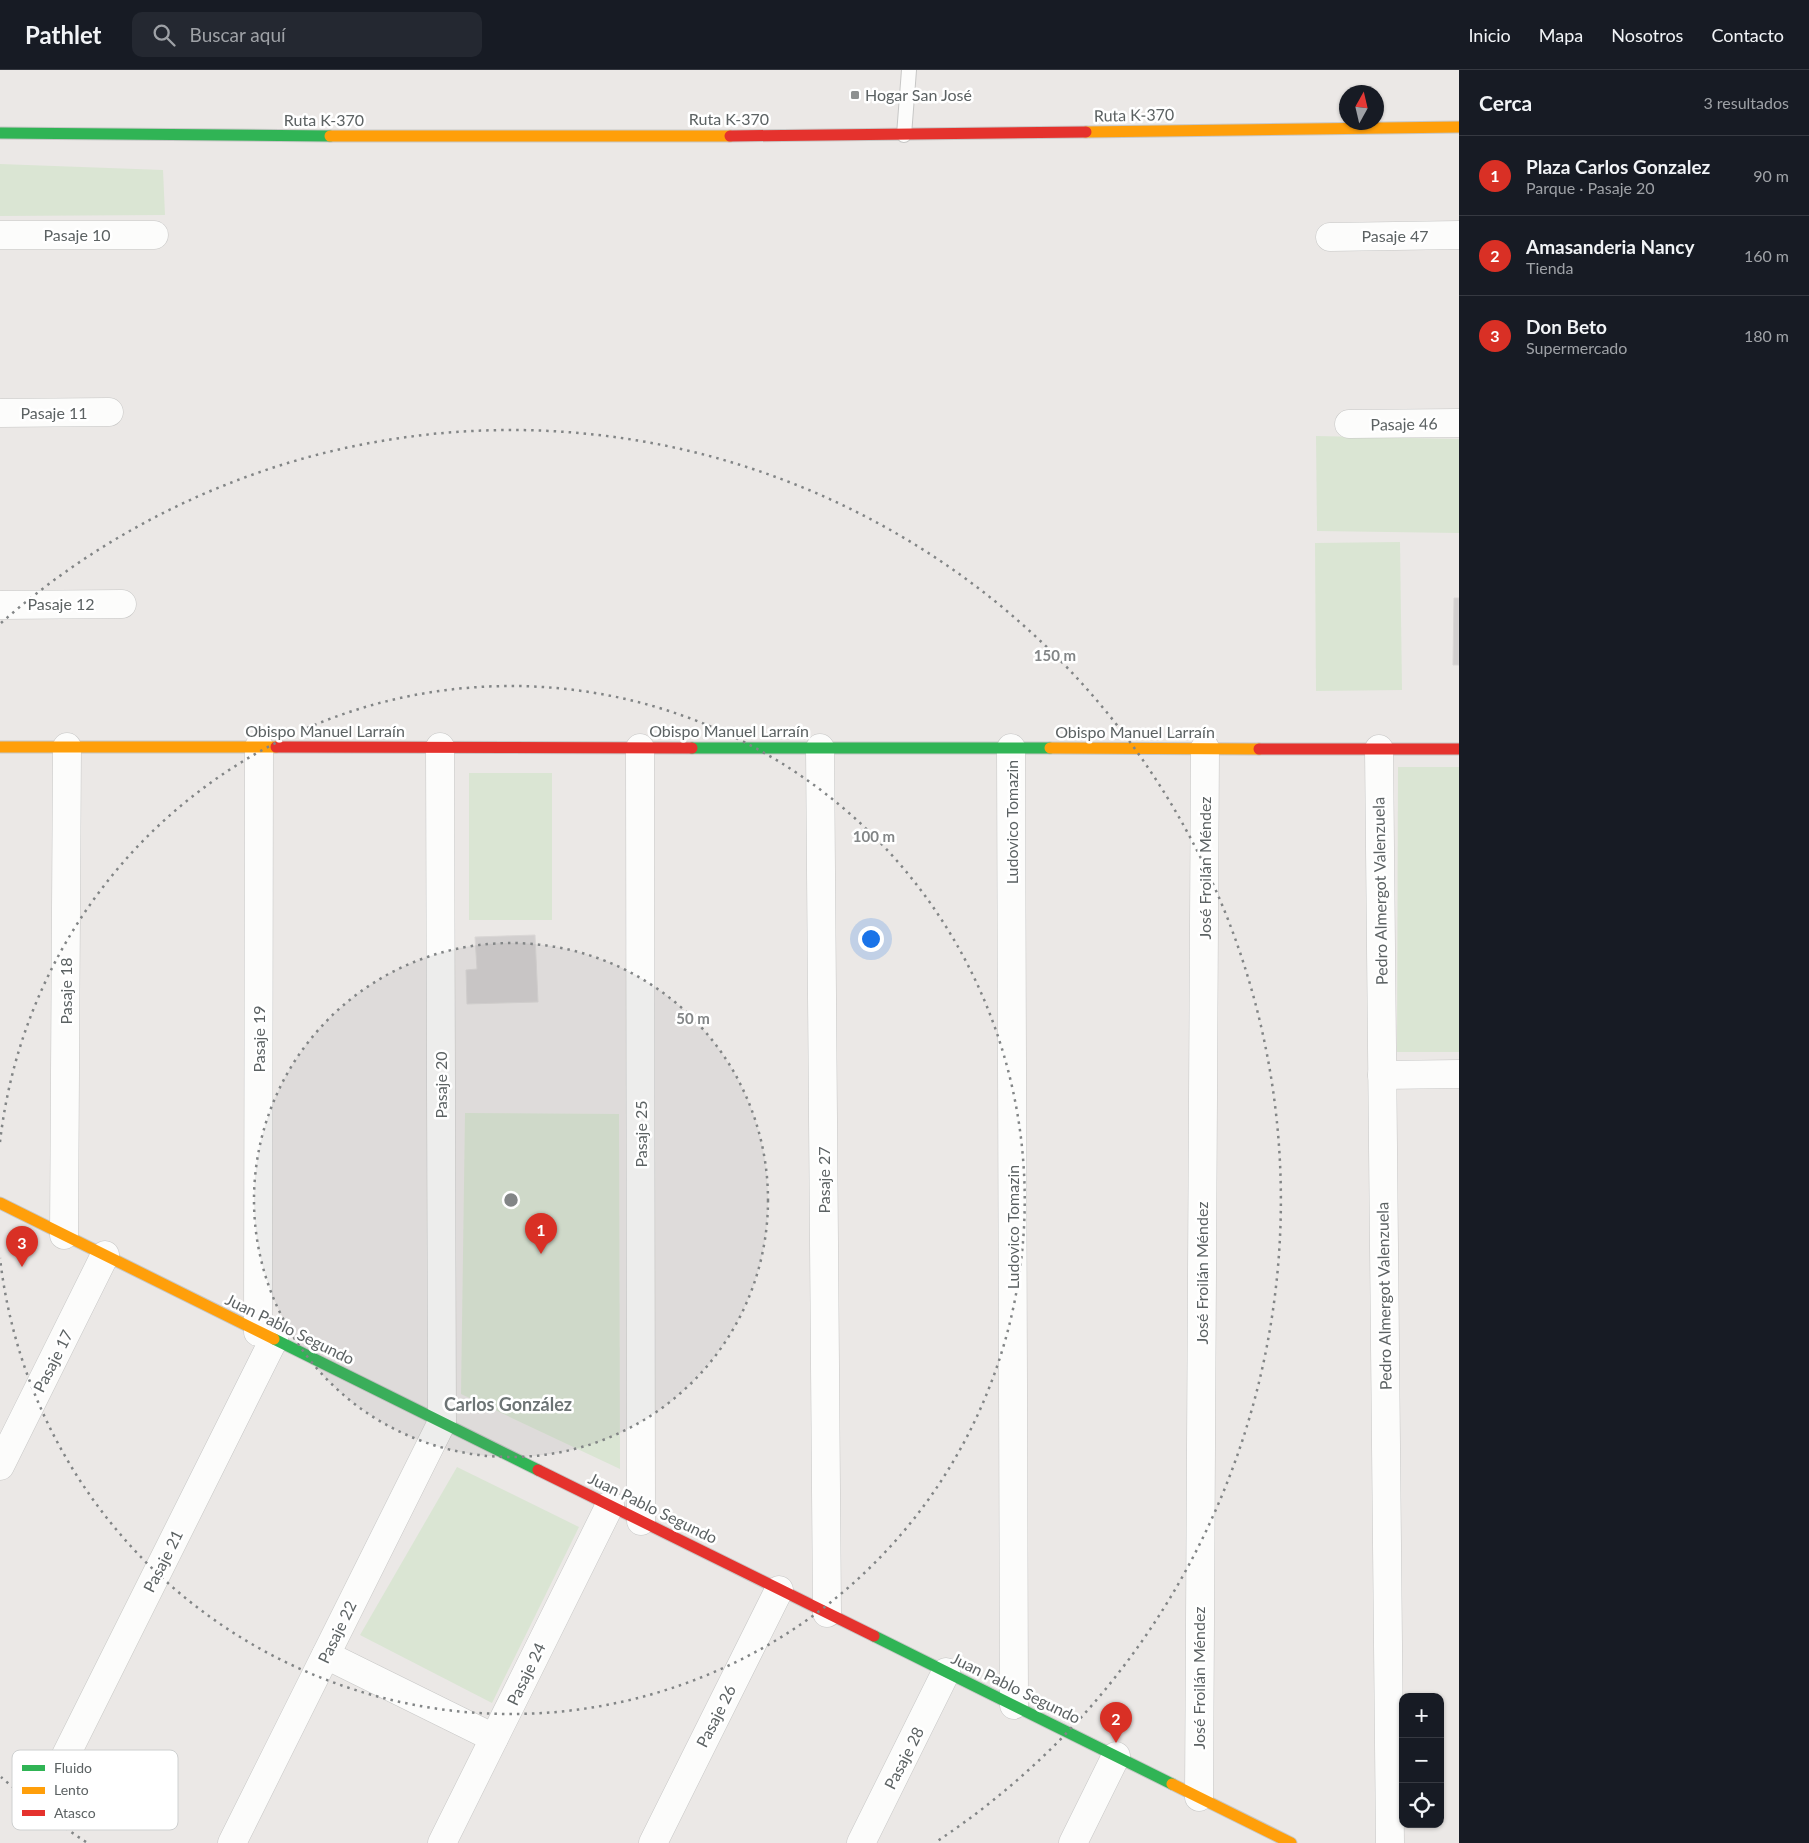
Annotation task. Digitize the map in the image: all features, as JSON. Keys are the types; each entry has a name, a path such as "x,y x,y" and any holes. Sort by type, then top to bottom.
{"street":[{"name":"Ruta K-370","path":"0,133 224,137 904,135 1459,127"},
{"name":"Pasaje 10","path":"0,235 154,235"},
{"name":"Pasaje 47","path":"1330,236 1459,236"},
{"name":"Pasaje 11","path":"0,413 109,412"},
{"name":"Pasaje 46","path":"1349,424 1459,424"},
{"name":"Pasaje 12","path":"0,605 122,604"},
{"name":"Obispo Manuel Larraín","path":"0,747 1459,749"},
{"name":"Pasaje 18","path":"64,1235 67,747"},
{"name":"Pasaje 19","path":"259,747 266,1335"},
{"name":"Pasaje 20","path":"440,747 442,1422"},
{"name":"Pasaje 25","path":"640,748 641,1520"},
{"name":"Pasaje 27","path":"820,748 827,1613"},
{"name":"Ludovico Tomazin","path":"1011,748 1014,1705"},
{"name":"José Froilán Méndez","path":"1199,1797 1205,748"},
{"name":"Pedro Almergot Valenzuela","path":"1379,749 1390,1843"},
{"path":"1382,1075 1459,1074"},
{"name":"Juan Pablo Segundo","path":"0,1203 1289,1843"},
{"name":"Pasaje 17","path":"0,1466 105,1256"},
{"name":"Pasaje 21","path":"68,1750 266,1335"},
{"name":"Pasaje 22","path":"232,1843 442,1422"},
{"name":"Pasaje 24","path":"442,1843 610,1505"},
{"name":"Pasaje 26","path":"653,1843 779,1590"},
{"path":"326,1655 494,1738"},
{"name":"Pasaje 28","path":"861,1843 946,1672"},
{"path":"1073,1843 1116,1756"}],"lane":[{"path":"904,135 909,70"}],"green space":[{"path":"0,164 163,170 165,215 0,216"},
{"path":"1316,436 1459,439 1459,533 1317,531"},
{"path":"1400,542 1402,690 1316,691 1315,543"},
{"path":"1398,767 1459,767 1459,1052 1397,1052"},
{"path":"469,773 552,773 552,920 469,920"},
{"path":"465,1113 619,1114 620,1469 461,1394"},
{"path":"457,1467 579,1527 492,1703 360,1635"}],"building":[{"path":"1454,598 1459,598 1459,665 1453,665"},
{"path":"535,935 538,1002 467,1004 466,970 477,969 475,937"}],"traffic: fast":[{"path":"0,133 330,136"},
{"path":"692,748 1050,748"},
{"path":"274,1339 538,1470"},
{"path":"874,1636 1172,1784"}],"traffic: slow":[{"path":"1086,132 1459,127"},
{"path":"330,136 730,136"},
{"path":"0,747 276,747"},
{"path":"1050,748 1259,749"},
{"path":"0,1203 274,1339"},
{"path":"1172,1784 1291,1843"}],"traffic: jam":[{"path":"730,136 1086,132"},
{"path":"276,747 692,748"},
{"path":"1259,749 1459,749"},
{"path":"538,1470 874,1636"}],"place":[{"name":"Hogar San José","path":"855,95"},
{"name":"Plaza Carlos Gonzalez","path":"541,1254"},
{"name":"Don Beto","path":"22,1267"},
{"name":"Amasanderia Nancy","path":"1116,1743"}],"district":[{"name":"Carlos González","path":"508,1405"}]}
